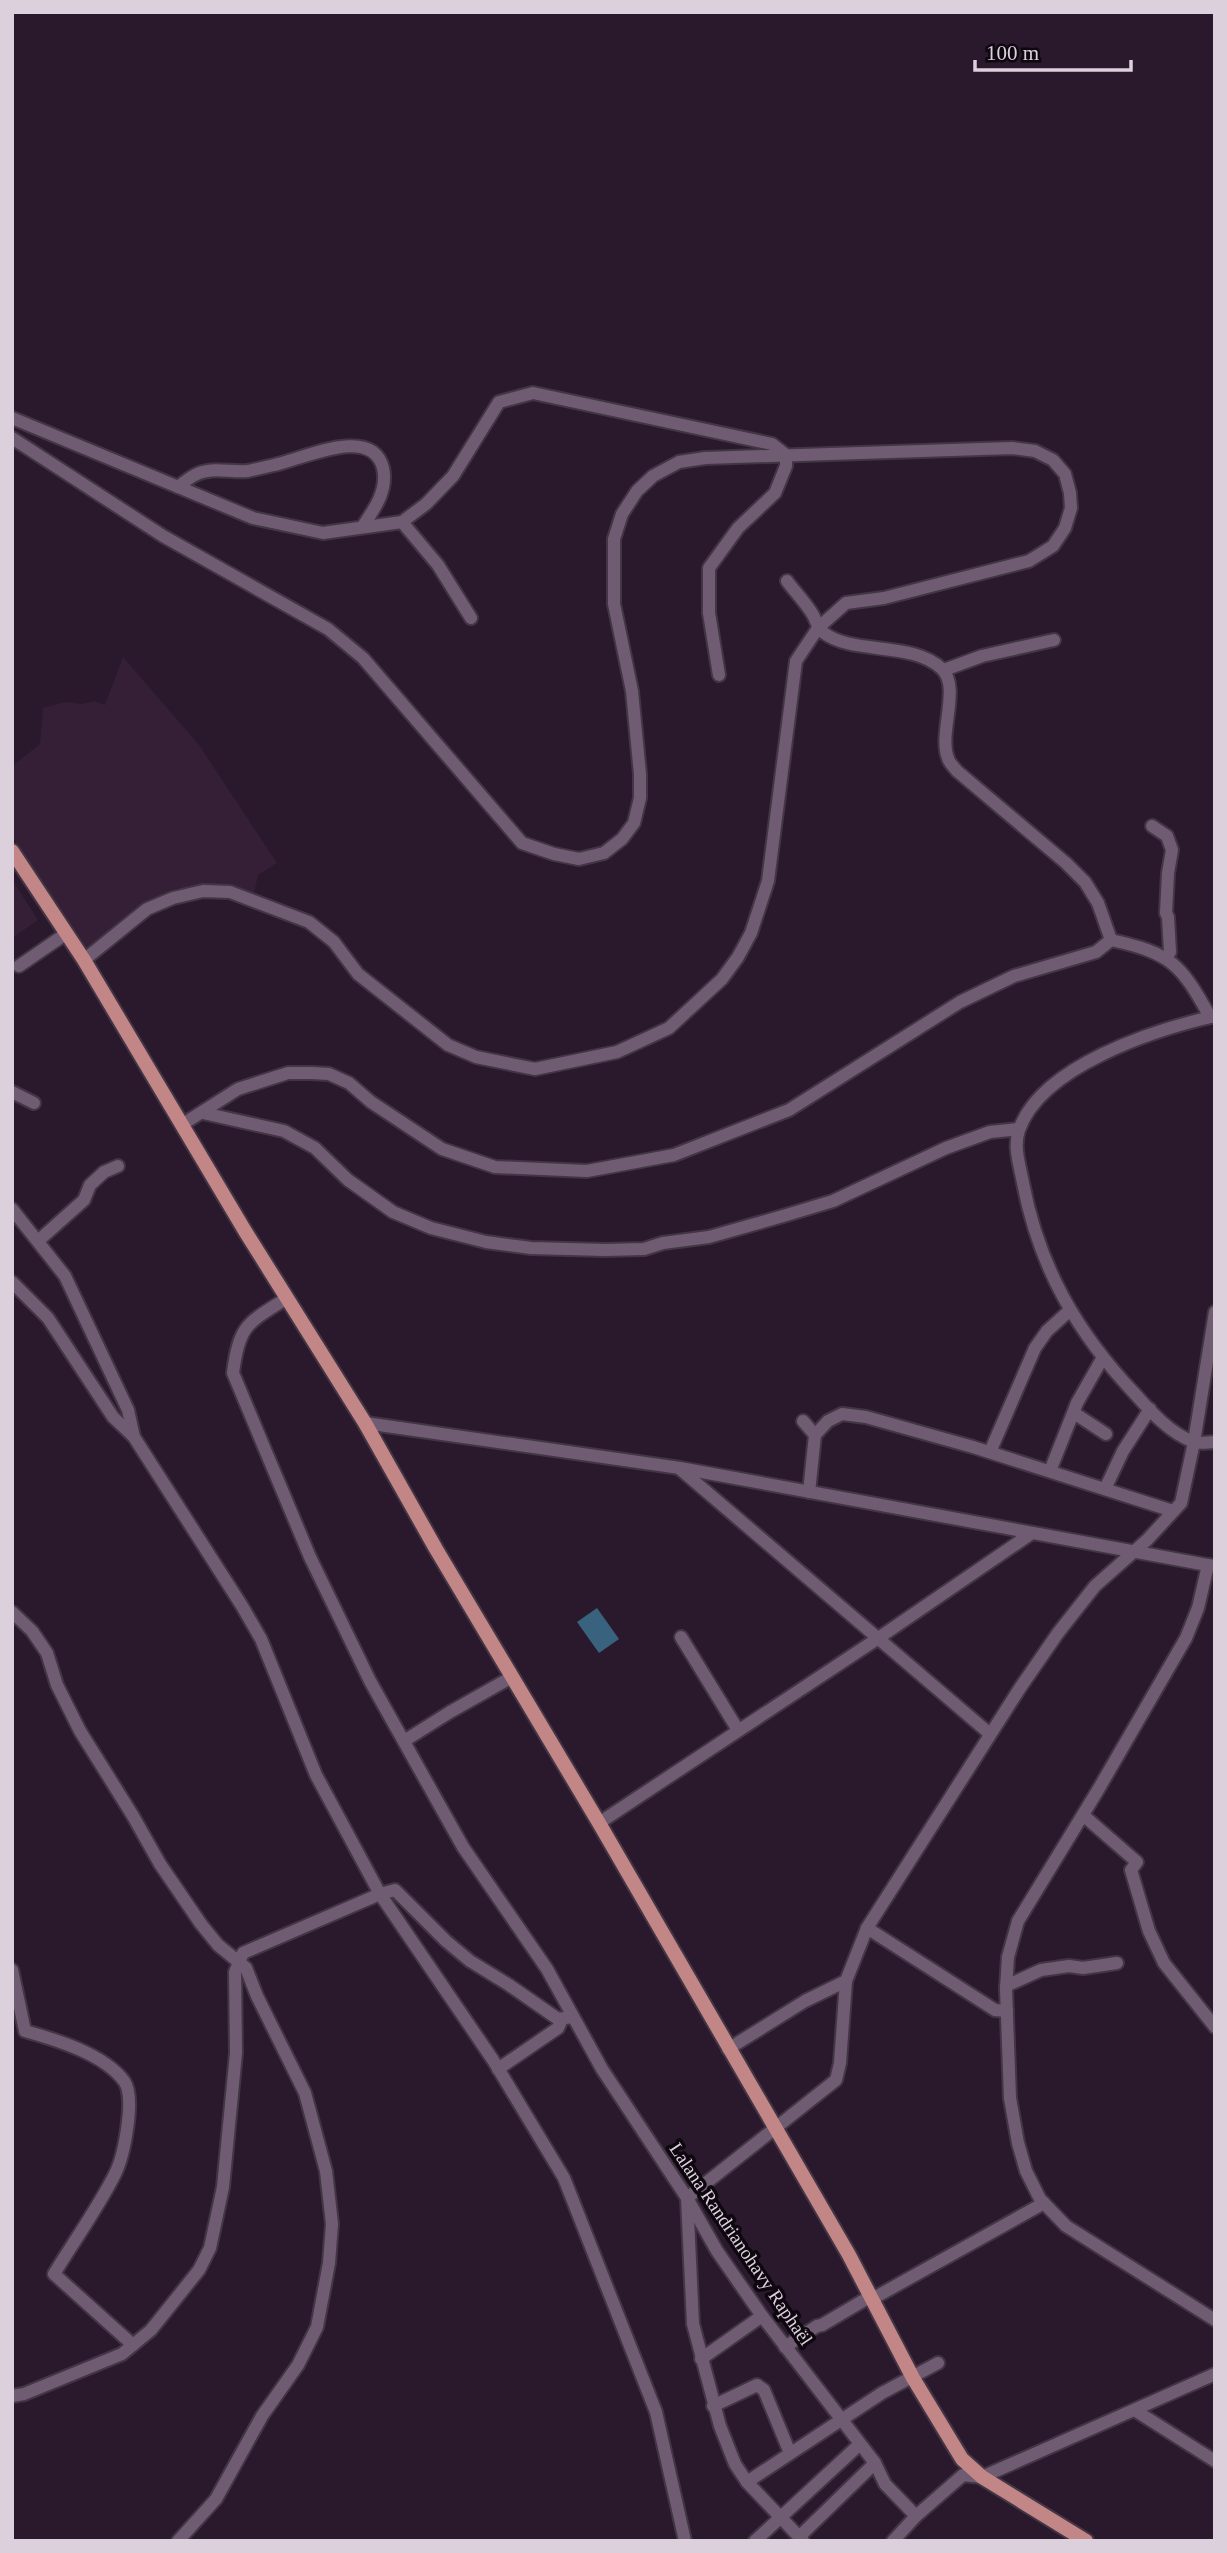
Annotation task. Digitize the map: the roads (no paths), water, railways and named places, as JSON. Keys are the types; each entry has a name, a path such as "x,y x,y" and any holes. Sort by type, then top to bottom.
{"main road":[{"path":"12,851 84,960 365,1423 598,1823 872,2299 913,2378 962,2459 982,2477 1086,2541"}],"street":[{"path":"12,418 253,518 323,533 402,522 426,504 453,476 499,402 533,393 772,444 786,455"},
{"path":"12,438 163,536 328,629 363,658 522,843 579,859 604,853 622,839 634,823 640,798 632,691 614,604 614,539 622,514 637,491 653,476 679,462 705,458 1012,448 1035,452 1053,460 1065,474 1070,493 1071,508 1065,528 1053,546 1029,561 884,598 846,603 818,628 801,649 796,661 768,881 751,933 722,979 669,1028 617,1052 535,1069 476,1057 448,1045 358,974 334,942 309,922 230,892 203,891 173,898 147,909 84,960"},
{"path":"178,487 196,474 208,471 247,471 331,448 357,446 372,449 380,457 386,479 379,501 363,526"},
{"path":"719,675 709,613 709,568 738,528 775,493 786,466 786,455"},
{"path":"402,522 438,565 471,618"},
{"path":"787,581 813,615 818,628 826,635 847,642 916,655 944,670 950,686 946,742 948,758 957,771 1085,882 1098,903 1111,940"},
{"path":"944,670 982,656 1054,640"},
{"path":"1152,826 1167,836 1172,850 1166,913 1170,952 1166,958"},
{"path":"19,966 66,933"},
{"path":"1111,940 1166,958 1192,985 1212,1017 1145,1037 1072,1071 1045,1091 1019,1129 1016,1145 1035,1237 1069,1311 1102,1359 1169,1427 1194,1442 1215,1443"},
{"path":"183,1124 238,1089 288,1073 329,1074 349,1083 371,1102 442,1149 495,1167 587,1171 674,1155 789,1110 960,1002 1014,976 1096,952 1111,940"},
{"path":"12,1092 34,1103"},
{"path":"203,1113 284,1131 315,1148 348,1180 393,1212 431,1228 486,1242 531,1248 605,1250 644,1249 663,1243 709,1237 783,1216 833,1201 946,1148 990,1132 1019,1129"},
{"path":"38,1241 83,1200 90,1185 103,1172 118,1166"},
{"path":"12,1209 65,1276 128,1410 134,1437"},
{"path":"12,1282 48,1318 113,1417 134,1437 242,1606 261,1639 316,1775 380,1894 498,2069 564,2178 656,2412 685,2541"},
{"name":"Lalana Randrianohavy Raphaël","path":"287,1298 249,1323 236,1351 233,1373 310,1557 370,1681 463,1847 547,1969 567,2018 687,2198 717,2250 762,2316 875,2463 886,2484 916,2516"},
{"path":"990,1452 1035,1348 1046,1331 1069,1311"},
{"path":"875,2463 801,2539 747,2482 735,2464 713,2406 693,2324 687,2198 836,2080 840,2063 846,1981 867,1928 990,1734 1058,1633 1095,1586 1147,1540 1181,1503 1194,1442 1215,1312"},
{"path":"1050,1471 1077,1403 1102,1359"},
{"path":"1105,1489 1123,1451 1150,1409"},
{"path":"1074,1413 1105,1434"},
{"path":"808,1492 815,1435 828,1421 842,1414 866,1417 990,1452 1173,1511"},
{"path":"803,1421 815,1435"},
{"path":"365,1423 680,1468 1211,1566 1186,1638 1018,1921 1008,1957 1006,1986 1010,2098 1027,2175 1044,2203 1066,2226 1215,2319"},
{"path":"680,1468 990,1734"},
{"path":"598,1823 1032,1533"},
{"path":"12,1612 32,1631 47,1653 57,1685 79,1731 160,1864 218,1945 246,1968 305,2093 326,2171 332,2224 329,2263 317,2327 298,2365 262,2416 216,2499 178,2541"},
{"path":"681,1637 738,1730"},
{"path":"404,1741 512,1677"},
{"path":"1083,1815 1137,1862 1132,1870 1154,1941 1164,1963 1215,2027"},
{"path":"12,2396 121,2354 151,2330 181,2296 199,2270 210,2248 223,2187 236,2053 235,1972 243,1953 395,1890 470,1961 558,2020 567,2018"},
{"path":"867,1928 995,2010 1007,2011"},
{"path":"1006,1986 1041,1970 1117,1963"},
{"path":"12,1970 26,2032 66,2043 112,2067 126,2084 130,2109 116,2171 54,2274 133,2345"},
{"path":"728,2049 805,2001 846,1981"},
{"path":"498,2069 558,2028 567,2018"},
{"path":"785,2347 817,2326 866,2299 872,2299 1044,2203"},
{"path":"701,2359 762,2316"},
{"path":"747,2482 882,2393 938,2363"},
{"path":"894,2541 916,2516 963,2475 982,2477 1215,2374"},
{"path":"713,2406 757,2385 764,2390 790,2453"},
{"path":"1136,2411 1215,2461"},
{"path":"755,2541 860,2444"}],"water":[{"path":"597,1608 619,1639 599,1653 577,1622"}]}
